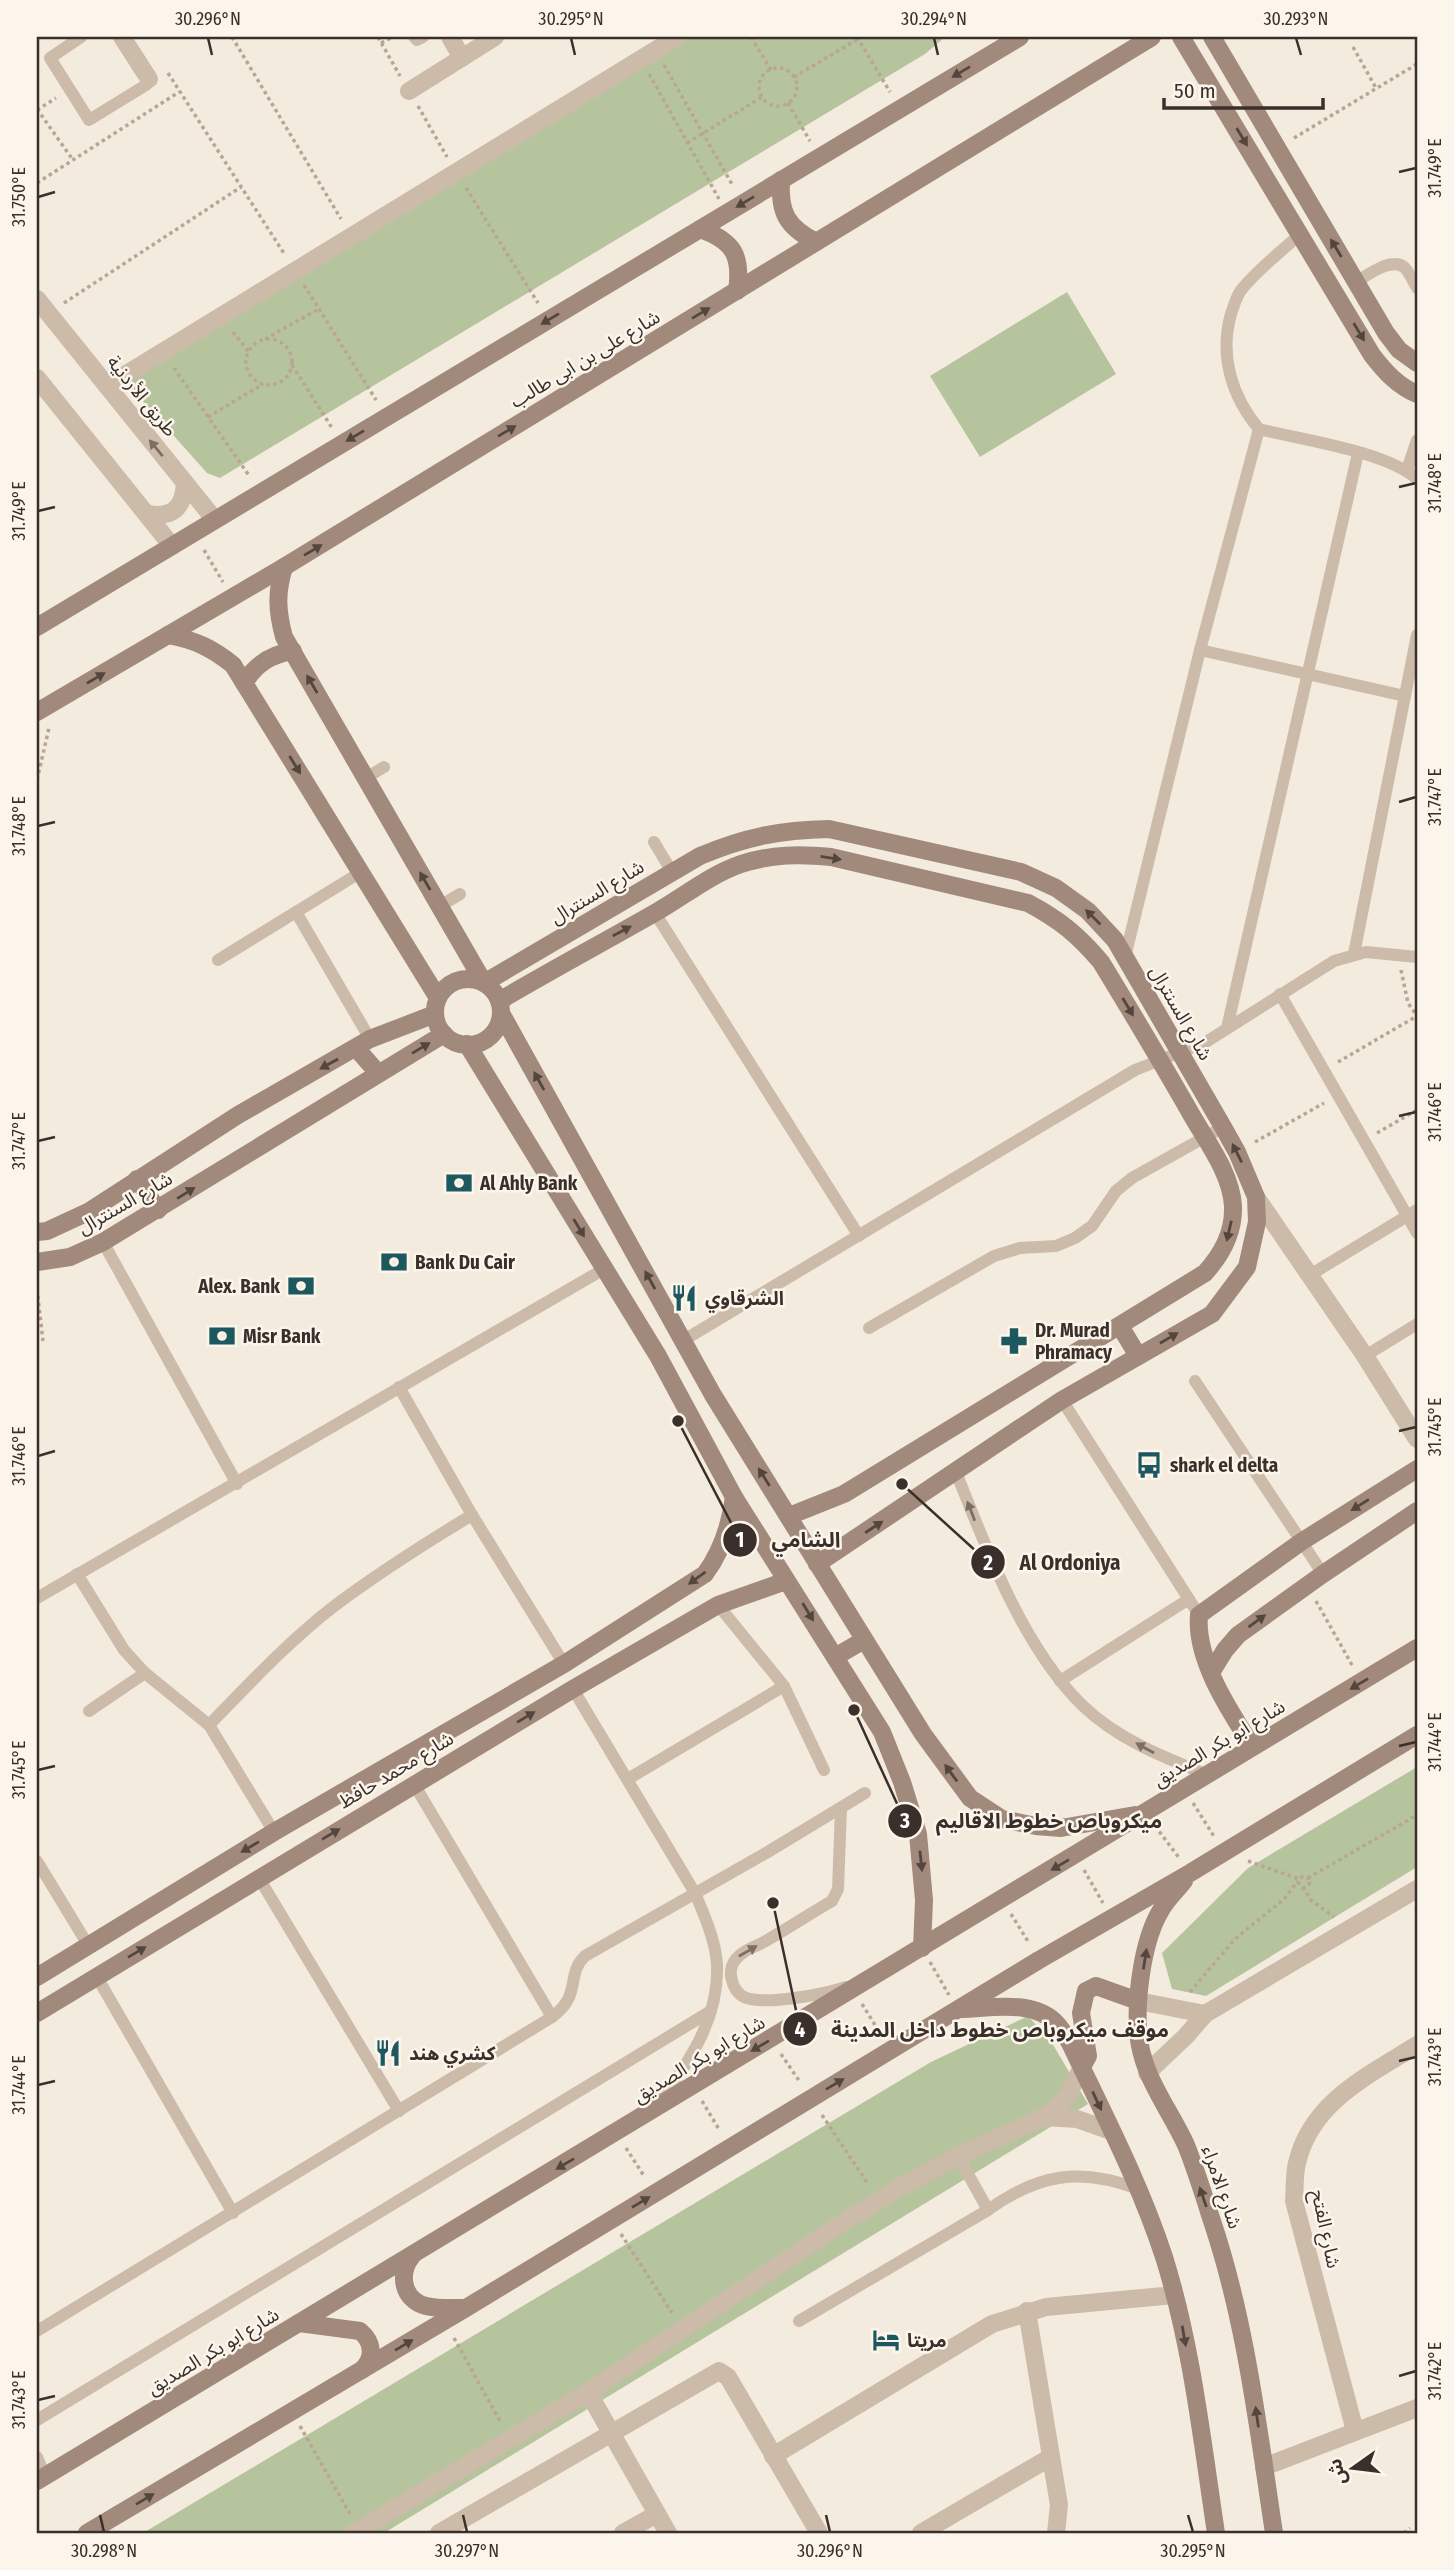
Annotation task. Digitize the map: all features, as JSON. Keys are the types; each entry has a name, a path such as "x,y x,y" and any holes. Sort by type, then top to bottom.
{"street":[{"path":"122,37 149,79"},
{"path":"450,37 462,58"},
{"path":"409,91 495,37"},
{"path":"107,386 648,49 677,37"},
{"path":"37,627 1020,37"},
{"name":"شارع على بن ابى طالب","path":"37,712 284,567 1152,37"},
{"path":"1181,37 1384,370 1397,383 1417,394"},
{"path":"1212,37 1386,332 1399,350 1417,363"},
{"path":"781,180 779,200 786,219 799,234 816,242"},
{"path":"700,229 720,236 734,251 740,271 737,291"},
{"name":"طريق الأردنية","path":"37,299 215,520"},
{"path":"37,378 172,546"},
{"path":"147,514 162,516 175,511 184,499 185,484"},
{"path":"284,567 278,589 277,611 284,637 484,983"},
{"path":"168,635 193,639 215,650 233,664 361,872 436,1006 444,1034 453,1041 467,1044 481,1042 495,1031 500,1007 579,954 655,913 712,877 740,864 770,856 800,854 831,857 1028,903 1056,918 1081,938 1101,962 1160,1059 1230,1187 1233,1206 1227,1243 1205,1273 1120,1326 844,1494 789,1516"},
{"path":"244,682 263,662 293,651"},
{"name":"شارع السنترال","path":"484,983 700,856 763,834 796,829 829,829 1021,872 1056,888 1088,911 1115,940 1223,1127 1237,1152 1255,1197 1257,1222 1247,1268 1212,1314 1062,1400 817,1564"},
{"path":"566,934 579,954"},
{"path":"436,1006 448,986 465,978 484,983 491,988 713,1395 923,1734 970,1798 1002,1819 1036,1826 1061,1828 1145,1813"},
{"name":"شارع السنترال","path":"37,1232 47,1231 88,1212 238,1115 436,1006"},
{"name":"شارع السنترال","path":"37,1262 70,1257 103,1242 444,1034"},
{"path":"363,1044 379,1073"},
{"path":"467,1044 658,1356 734,1497 882,1732 914,1816 923,1879 922,1948"},
{"path":"138,1179 158,1210"},
{"path":"1255,1197 1365,1356 1417,1440"},
{"path":"1120,1326 1138,1356"},
{"path":"658,1356 684,1340"},
{"path":"1252,1746 1221,1695 1198,1632 1199,1615 1301,1542 1417,1469"},
{"name":"شارع محمد حافظ","path":"37,1977 274,1832 564,1664 705,1574 718,1556 731,1517 734,1497"},
{"path":"1212,1671 1238,1635 1306,1585 1417,1511"},
{"name":"شارع محمد حافظ","path":"37,2013 290,1858 718,1605 786,1581"},
{"path":"835,1657 864,1640"},
{"name":"شارع ابو بكر الصديق","path":"41,2479 1417,1648"},
{"path":"87,2533 466,2308 1039,1960 1190,1874 1417,1735"},
{"path":"274,1832 290,1858"},
{"name":"شارع الامراء","path":"1190,1874 1160,1911 1147,1945 1138,2001 1138,2029 1147,2073 1185,2145 1213,2224 1236,2304 1252,2385 1274,2533"},
{"path":"1147,2073 1205,2014 1417,1889"},
{"path":"357,2532 588,2392 879,2200 958,2156 1056,2108 1067,2097 1088,2056 1081,2012 1086,1991 1096,1986 1138,2001 1205,2014"},
{"path":"958,2010 1013,2007 1036,2010 1056,2023 1082,2067 1138,2189 1163,2256 1182,2325 1216,2533"},
{"name":"شارع الفتح","path":"1355,2431 1294,2201 1297,2163 1310,2129 1333,2099 1417,2045"},
{"path":"1044,2116 1077,2119 1111,2131"},
{"path":"412,2256 407,2262 403,2277 404,2285 412,2298 425,2306 466,2308"},
{"path":"773,2456 975,2332 1027,2311 1174,2295"},
{"path":"1027,2311 1059,2505 1056,2533"},
{"path":"299,2323 360,2330 370,2341 372,2349 371,2357 362,2370"},
{"path":"439,2533 719,2371 729,2377 819,2533"},
{"path":"588,2392 668,2533"},
{"path":"1264,2467 1417,2408"},
{"path":"921,2533 949,2526 1051,2457"},
{"path":"623,2533 657,2514"}],"lane":[{"path":"81,37 50,58 87,119 90,120 146,85 149,79"},
{"path":"414,37 416,40 423,37"},
{"path":"1300,234 1240,291 1229,321 1227,353 1233,386 1244,409 1259,429 1358,453 1407,470 1417,479"},
{"path":"1356,282 1387,265 1396,264 1405,268 1417,288"},
{"path":"1125,957 1200,650 1259,429"},
{"path":"1407,470 1417,440"},
{"path":"1227,1028 1358,453"},
{"path":"1354,954 1415,657 1417,635"},
{"path":"1200,650 1405,696"},
{"path":"366,778 384,767"},
{"path":"654,842 672,872"},
{"path":"218,961 361,872"},
{"path":"440,906 460,894"},
{"path":"296,912 363,1044"},
{"path":"655,913 859,1236"},
{"path":"684,1340 1135,1070 1206,1042 1334,961 1354,954 1378,952 1417,957"},
{"path":"1280,994 1364,1140 1412,1213 1417,1233"},
{"path":"869,1328 994,1256 1020,1248 1055,1246 1075,1238 1092,1226 1116,1191 1132,1178 1223,1127"},
{"path":"1310,1275 1412,1213"},
{"path":"103,1242 237,1483"},
{"path":"37,1598 604,1269"},
{"path":"1365,1356 1417,1324"},
{"path":"1195,1381 1323,1574"},
{"path":"398,1387 472,1515 564,1664"},
{"path":"1062,1400 1199,1615"},
{"path":"956,1472 986,1549 1032,1638 1060,1681 1084,1707 1127,1738 1157,1755 1208,1775"},
{"path":"209,1725 268,1664 331,1609 399,1559 472,1515"},
{"path":"77,1574 124,1650 145,1674 209,1725 274,1832"},
{"path":"1060,1681 1189,1599"},
{"path":"718,1605 784,1686 824,1770"},
{"path":"89,1711 145,1674"},
{"path":"628,1779 784,1686"},
{"path":"573,1689 695,1893 708,1924 717,1963 715,2002 690,2061 652,2112"},
{"path":"414,1784 552,2017"},
{"path":"37,2331 552,2017 569,2000 577,1966 585,1956 865,1793"},
{"path":"841,1808 838,1889 832,1900 762,1944 747,1949 732,1964 730,1974 738,1993 746,1998 789,1999 832,1992 872,1978"},
{"path":"37,1861 88,1945"},
{"path":"259,1878 399,2111"},
{"path":"97,1976 233,2213"},
{"path":"37,2420 711,2011"},
{"path":"958,2156 988,2210"},
{"path":"799,2321 988,2210 1011,2193 1028,2186 1064,2176 1093,2176 1115,2180 1138,2189"},
{"path":"37,2457 41,2479"}],"path":[{"path":"232,37 351,236"},
{"path":"381,43 393,37"},
{"path":"751,37 771,70"},
{"path":"794,77 857,38 900,108"},
{"path":"1353,47 1376,88"},
{"path":"648,49 704,133 743,203"},
{"path":"648,49 687,143 726,213"},
{"path":"1277,148 1417,64"},
{"path":"166,69 386,417"},
{"path":"784,69 794,77 797,91 788,103 774,106 762,97 759,85 765,73 784,69"},
{"path":"69,90 37,110 73,160"},
{"path":"37,183 180,91"},
{"path":"687,143 762,97"},
{"path":"788,103 820,157"},
{"path":"48,313 241,187"},
{"path":"263,384 250,375 247,360 249,352 260,341 319,309"},
{"path":"221,316 249,352"},
{"path":"260,341 275,340 288,349 292,365 341,444"},
{"path":"162,352 261,492"},
{"path":"208,417 263,384 279,383 290,372 292,365"},
{"path":"194,533 232,597"},
{"path":"37,780 56,701"},
{"path":"1324,1070 1417,1016 1408,1003 1397,954"},
{"path":"1237,1152 1338,1095"},
{"path":"1364,1140 1417,1110"},
{"path":"37,1289 43,1341"},
{"path":"1306,1585 1362,1682"},
{"path":"1145,1813 1190,1874"},
{"path":"1180,2008 1197,1982 1235,1939 1284,1899 1301,1877 1308,1878 1417,1815"},
{"path":"1075,1855 1111,1917"},
{"path":"1303,1887 1309,1884 1308,1878"},
{"path":"1298,1881 1311,1899 1351,1929"},
{"path":"1003,1899 1039,1960"},
{"path":"922,1948 958,2010"},
{"path":"853,1990 890,2050"},
{"path":"771,2039 879,2200"},
{"path":"694,2087 730,2147"},
{"path":"617,2133 655,2193"},
{"path":"612,2220 683,2329"},
{"path":"445,2320 509,2440"},
{"path":"292,2412 357,2532"},
{"path":"1404,2533 1410,2528"}],"green space":[{"path":"690,37 945,37 925,54 220,478 207,473 125,381"},
{"path":"1067,292 1116,374 980,457 930,376"},
{"path":"1417,1767 1417,1867 1206,1996 1172,1989 1162,1953 1248,1868"},
{"path":"1028,2016 1052,2043 1088,2104 384,2533 143,2533 931,2062"}],"place":[{"name":"Al Ahly Bank","path":"459,1183"},
{"name":"Bank Du Cair","path":"394,1262"},
{"name":"Alex. Bank","path":"301,1286"},
{"name":"الشرقاوي","path":"684,1298"},
{"name":"Misr Bank","path":"222,1336"},
{"name":"Dr. Murad Phramacy","path":"1014,1341"},
{"name":"الشامي","path":"678,1421"},
{"name":"shark el delta","path":"1149,1465"},
{"name":"Al Ordoniya","path":"902,1484"},
{"name":"ميكروباص خطوط الاقاليم","path":"854,1710"},
{"name":"موقف ميكروباص خطوط داخل المدينة","path":"773,1903"},
{"name":"كشري هند","path":"388,2053"},
{"name":"مريتا","path":"886,2340"}]}
